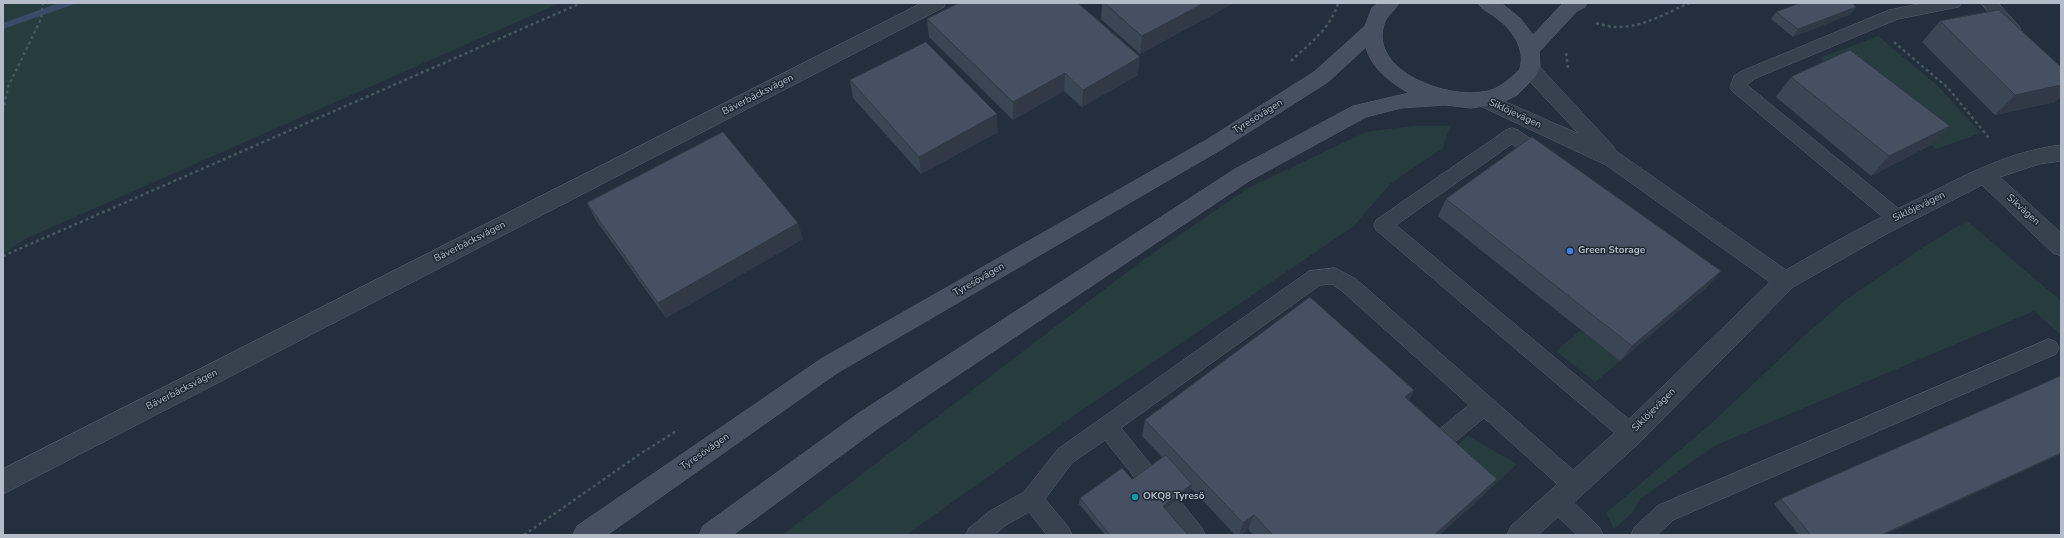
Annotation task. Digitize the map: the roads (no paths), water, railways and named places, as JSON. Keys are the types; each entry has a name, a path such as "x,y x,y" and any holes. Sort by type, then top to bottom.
{"main road":[{"path":"1487,3 1501,11 1522,32 1529,43 1530,60"},
{"name":"Tyresövägen","path":"1379,12 1376,50 1387,68 1417,89 1444,98 1457,100 1483,99 1506,92 1516,85 1530,60 1570,7 1578,3"},
{"name":"Tyresövägen","path":"586,535 829,366 1215,144 1321,78 1379,12"},
{"name":"Tyresövägen","path":"712,535 868,421 1242,175 1360,111 1401,101 1444,98"}],"street":[{"name":"Bäverbäcksvägen","path":"3,482 937,3"},
{"name":"Siklöjevägen","path":"1530,60 1613,159"},
{"name":"Siklöjevägen","path":"1483,99 1613,159 1785,281"},
{"name":"Siklöjevägen","path":"1520,535 1573,484 1630,434 1785,281 1897,218 1984,175 2038,156 2061,153"},
{"name":"Sikvägen","path":"1984,175 2048,233 2061,247"}],"lane":[{"path":"1897,218 1738,87 1740,80 1748,75 1895,14 1953,3"},
{"path":"1989,3 2025,43"},
{"path":"1556,166 1512,135 1383,225 1630,434"},
{"path":"977,535 998,518 1032,500 1065,456 1316,277 1335,276 1349,285 1485,404 1573,484"},
{"path":"1642,535 1665,513 2049,348"},
{"path":"1433,447 1485,404"},
{"path":"1107,426 1194,535"},
{"path":"1032,500 1062,535"},
{"path":"1556,501 1592,535"}],"waterway":[{"path":"3,26 69,3"}],"place":[{"name":"Green Storage","path":"1570,251"},
{"name":"OKQ8 Tyresö","path":"1135,497"}]}
